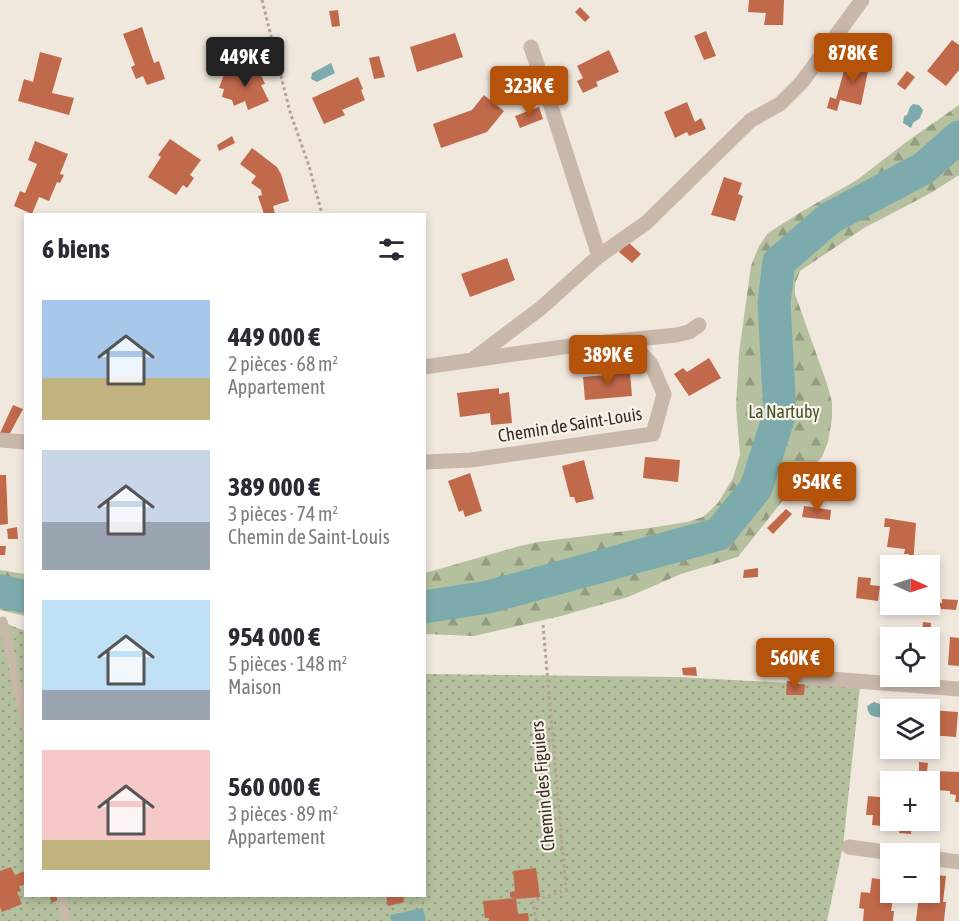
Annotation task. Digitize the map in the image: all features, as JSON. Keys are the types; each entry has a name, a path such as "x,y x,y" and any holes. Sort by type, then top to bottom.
{"street":[{"path":"472,360 541,308 599,256 646,223 751,120 780,104 802,82 862,0"},
{"path":"531,47 599,256"},
{"path":"426,367 565,346 676,335 689,332 699,325"},
{"name":"Chemin de Saint-Louis","path":"426,462 471,460 653,434 664,394 651,364 629,340"},
{"path":"0,441 24,442"},
{"path":"778,658 805,677 959,689"},
{"path":"849,847 880,851"},
{"path":"940,859 959,862"}],"lane":[{"path":"3,621 24,719"},
{"path":"61,897 67,921"}],"path":[{"path":"262,0 290,112 309,166 322,213"},
{"name":"Chemin des Figuiers","path":"536,921 533,901 566,890 543,625"}],"green space":[{"name":"La Nartuby","path":"959,105 959,175 929,194 864,228 800,271 795,284 795,294 832,402 828,442 822,457 795,485 738,557 681,574 628,597 561,616 474,636 426,634 426,573 538,542 687,522 703,517 718,503 733,478 740,455 736,406 739,353 751,266 759,246 768,233 857,180"},
{"path":"0,570 24,574 24,616 0,610"},
{"path":"0,621 24,631 24,897 426,897 426,674 679,677 860,687 843,846 827,921 0,921"}],"water":[{"path":"331,63 335,73 317,82 311,79 312,73"},
{"path":"913,104 919,105 923,110 920,118 913,123 911,128 903,123 904,116"},
{"path":"874,702 880,704 880,717 870,715 867,706"},
{"path":"423,908 426,921 391,921 390,915"}],"building":[{"path":"749,0 784,0 783,25 764,25 766,13 748,12"},
{"path":"580,7 590,17 585,22 575,12"},
{"path":"338,10 340,26 332,27 329,11"},
{"path":"142,27 154,63 159,61 165,79 147,85 143,76 136,79 131,67 135,65 123,34"},
{"path":"706,31 716,56 704,60 694,36"},
{"path":"455,33 463,57 417,72 410,47"},
{"path":"952,40 959,45 959,70 946,86 927,71"},
{"path":"609,50 619,72 596,82 598,86 583,93 577,81 583,78 577,66"},
{"path":"40,52 62,58 52,93 74,98 69,115 18,101 24,79 33,82"},
{"path":"379,56 385,77 374,79 369,58"},
{"path":"855,58 875,62 873,72 868,71 861,105 840,100 837,111 827,108 830,97 836,99 846,64 853,66"},
{"path":"258,68 265,84 261,85 269,101 248,110 245,101 234,106 232,100 222,97 224,89 219,88 225,72 233,75 246,69 248,73"},
{"path":"907,71 915,77 905,90 897,84"},
{"path":"358,77 365,100 342,110 345,115 324,124 312,98"},
{"path":"484,95 504,111 487,132 441,148 433,124 472,110"},
{"path":"687,102 695,122 701,118 706,129 689,136 687,132 675,138 664,112"},
{"path":"539,107 543,119 520,128 515,116"},
{"path":"232,136 235,143 219,151 217,145"},
{"path":"170,139 201,160 190,175 194,178 187,188 183,185 176,195 148,177 161,157 158,155"},
{"path":"35,141 68,154 60,174 64,175 60,183 57,182 49,201 39,197 32,213 14,206 20,191 25,193 37,164 28,160"},
{"path":"252,148 277,167 289,201 273,206 275,213 264,213 258,196 262,195 261,190 251,183 256,176 240,164"},
{"path":"724,177 742,183 738,194 743,196 735,221 711,215"},
{"path":"628,242 641,254 632,263 619,252"},
{"path":"507,258 515,280 470,297 461,274"},
{"path":"709,358 721,378 689,396 674,374 683,368 687,372"},
{"path":"630,373 632,396 585,400 583,377"},
{"path":"499,388 499,394 509,392 512,423 491,425 490,413 460,417 457,393"},
{"path":"13,405 23,409 8,437 0,433"},
{"path":"645,457 680,460 678,482 643,478"},
{"path":"584,460 594,499 576,503 574,497 570,497 562,466"},
{"path":"470,473 482,511 465,517 463,510 459,512 448,481"},
{"path":"0,475 6,475 8,524 0,525"},
{"path":"804,506 831,510 830,520 802,517"},
{"path":"786,509 792,514 773,534 767,528"},
{"path":"885,518 916,523 914,555 904,554 905,549 887,547 890,527 884,527"},
{"path":"17,527 18,539 8,539 7,529"},
{"path":"0,546 6,546 5,555 0,555"},
{"path":"758,568 758,577 743,578 744,570"},
{"path":"858,577 871,578 870,585 880,586 878,601 856,598"},
{"path":"942,599 958,600 956,610 941,609 940,603 942,603"},
{"path":"923,622 931,623 931,627 923,627"},
{"path":"950,637 959,638 959,666 948,665"},
{"path":"696,667 697,676 683,675 682,668"},
{"path":"787,681 805,684 804,695 786,695"},
{"path":"940,711 958,712 956,737 940,736"},
{"path":"919,762 928,763 927,771 919,771"},
{"path":"940,771 959,772 959,802 955,802 956,795 950,794 950,791 940,790"},
{"path":"868,796 880,797 880,826 872,825 873,815 866,815"},
{"path":"899,831 911,831 911,834 899,833"},
{"path":"11,867 15,875 24,872 24,885 19,886 21,891 17,892 22,904 2,912 0,907 0,871"},
{"path":"536,868 540,897 510,897 510,892 515,891 513,871"},
{"path":"940,875 946,876 943,902 946,902 944,921 916,921 918,903 940,903"},
{"path":"872,878 880,879 880,903 892,903 893,921 863,921 864,909 859,908 861,892 870,893"},
{"path":"49,897 56,897 58,900 52,903"},
{"path":"386,897 403,897 404,902 388,906"},
{"path":"516,898 518,914 528,913 529,921 489,921 489,918 485,918 483,901"}],"waterway":[{"name":"La Nartuby","path":"426,607 488,597 719,534 756,488 780,413 774,303 779,262 830,218 924,168 959,137"},
{"name":"La Nartuby","path":"0,591 24,597"}]}
